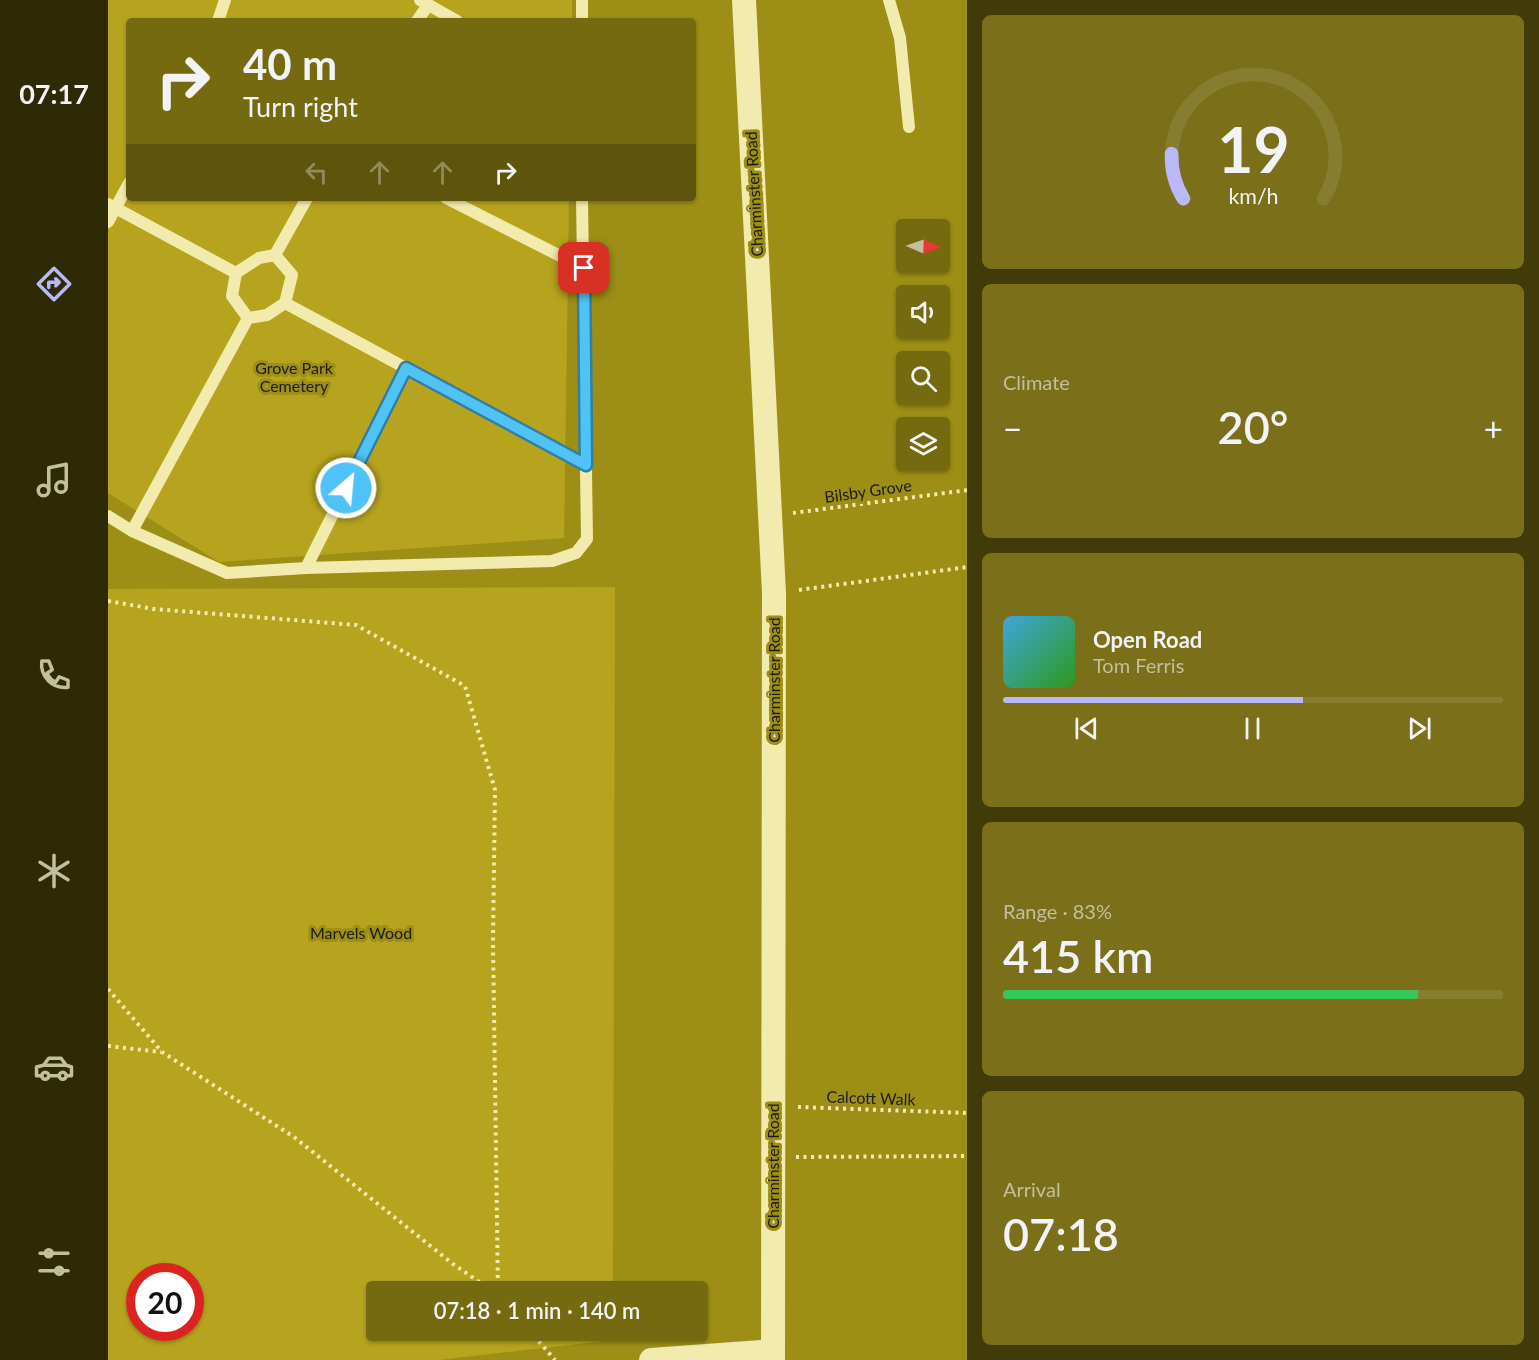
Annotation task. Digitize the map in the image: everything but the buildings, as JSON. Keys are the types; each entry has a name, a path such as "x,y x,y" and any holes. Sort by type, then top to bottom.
{"street":[{"name":"Charminster Road","path":"744,0 774,593 773,1356"},
{"path":"651,1360 773,1356"}],"lane":[{"path":"219,18 225,0"},
{"path":"582,0 582,18"},
{"path":"889,0 900,38 909,127"},
{"path":"418,18 424,2 452,18"},
{"path":"108,222 112,206 126,187"},
{"path":"275,255 305,201"},
{"path":"452,201 584,268"},
{"path":"108,516 132,531 227,573 306,568 552,561 576,554 586,539 582,201"},
{"path":"112,206 236,273"},
{"path":"248,318 232,296 236,273 259,258 275,255"},
{"path":"248,318 267,315 285,303 292,275 275,255"},
{"path":"285,303 586,465"},
{"path":"132,531 248,318"},
{"path":"306,568 406,368"}],"path":[{"name":"Bilsby Grove","path":"771,516 967,490"},
{"path":"774,593 967,567"},
{"path":"108,601 154,609 356,625 465,686 495,790 493,964 496,1281"},
{"path":"108,989 162,1052 294,1137 453,1264 479,1281"},
{"path":"108,1046 162,1052"},
{"name":"Calcott Walk","path":"773,1107 967,1113"},
{"path":"774,1157 967,1156"},
{"path":"539,1341 555,1360"}],"green space":[{"name":"Grove Park Cemetery","path":"108,0 572,0 572,18 126,18 126,201 569,201 564,538 219,562 108,493"},
{"name":"Marvels Wood","path":"615,587 613,1281 366,1281 366,1341 604,1341 439,1360 108,1360 108,589"}],"route":[{"path":"346,488 406,368 586,465 584,268"}]}
